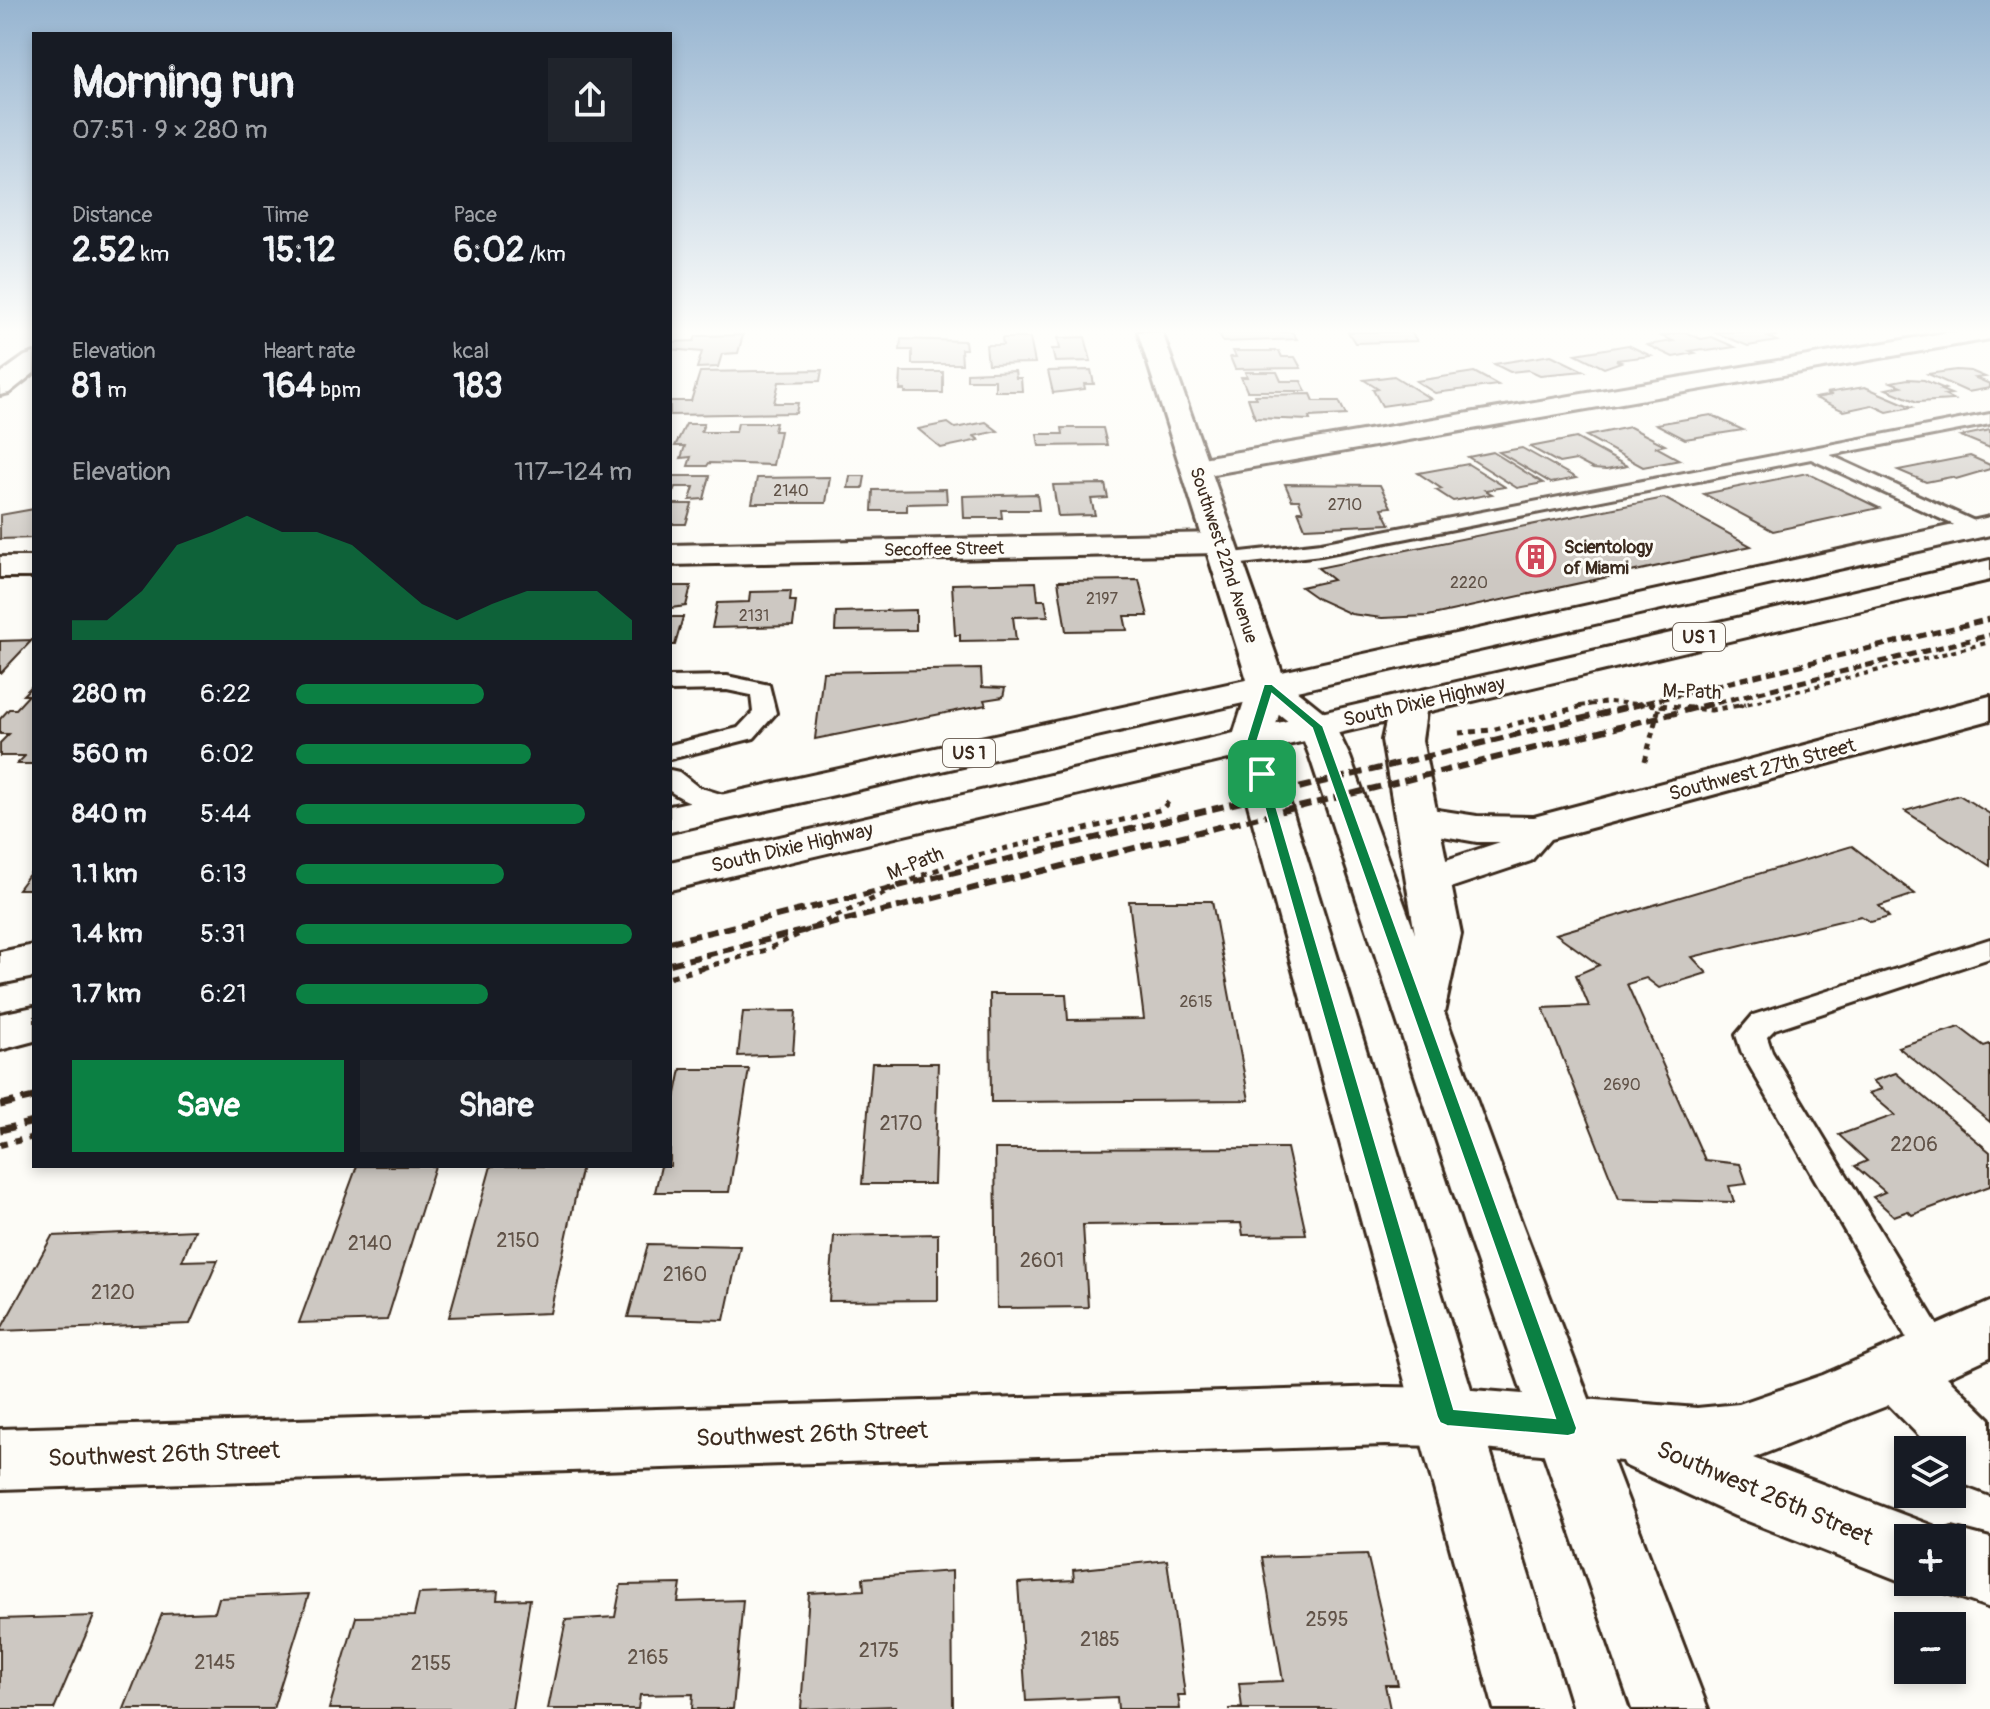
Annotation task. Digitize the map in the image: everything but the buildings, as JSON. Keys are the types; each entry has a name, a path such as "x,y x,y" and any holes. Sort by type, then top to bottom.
{"main road":[{"name":"Southwest 22nd Avenue","path":"1177,412 1268,686"},
{"path":"1196,468 1533,412"},
{"name":"US 1","path":"672,819 1983,528"},
{"name":"Secoffee Street","path":"672,555 1221,552"},
{"path":"0,567 32,567"},
{"name":"South Dixie Highway","path":"672,876 1990,570"},
{"path":"1532,1709 1251,742 1268,686 1317,726 1419,1013 1595,1430 1670,1709"},
{"path":"1408,705 1402,740 1438,934 1419,1013"},
{"name":"Southwest 27th Street","path":"1418,820 1477,829 1535,830 1990,708"},
{"name":"Southwest 27th Street","path":"1429,881 1515,852 1535,830"},
{"path":"0,968 32,961"},
{"path":"0,1032 32,1024"},
{"name":"Southwest 26th Street","path":"0,1459 1385,1416 1447,1417 1697,1438 1739,1434 1784,1419 1990,1328"},
{"path":"1916,1361 1990,1463"},
{"name":"Southwest 26th Street","path":"1595,1430 1894,1545"},
{"path":"1966,1566 1990,1573"}],"lane":[{"path":"1221,552 1321,549 1990,419"},
{"path":"1814,454 1983,528"},
{"path":"672,684 727,683 761,690 765,713 746,733 672,752"},
{"path":"672,780 676,786 691,794 731,805"},
{"path":"1916,1361 1757,1053 1751,1035 1764,1022 1990,948"}],"path":[{"name":"M-Path","path":"1450,732 1481,730 1593,704 1695,711 1728,709 1990,642"},
{"path":"1642,770 1659,707"},
{"name":"M-Path","path":"672,976 766,950 824,920 974,856 1162,809 1175,795"},
{"path":"0,1145 32,1137"}],"railway":[{"path":"1632,706 1990,619"},
{"path":"1703,706 1990,635"},
{"path":"672,942 1641,704"},
{"path":"672,964 1711,704"},
{"path":"0,1105 32,1097"},
{"path":"0,1130 32,1122"}],"place":[{"name":"Scientology of Miami","path":"1536,557"}],"route":[{"path":"1268,686 1317,726 1568,1428 1447,1417 1262,774 1251,742 1268,686"}]}
